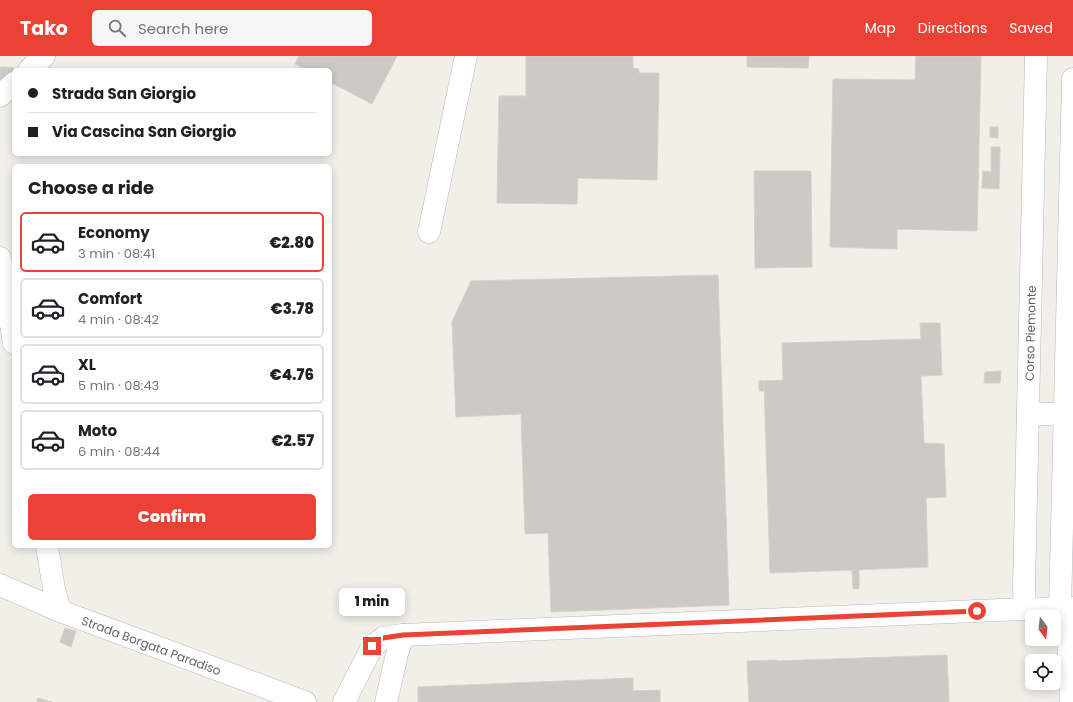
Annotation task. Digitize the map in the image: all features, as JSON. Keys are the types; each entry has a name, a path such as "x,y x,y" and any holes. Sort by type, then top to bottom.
{"street":[{"path":"31,68 44,56"},
{"path":"430,232 466,56"},
{"name":"Corso Piemonte","path":"1025,609 1024,588 1036,56"},
{"path":"1071,702 1066,608 1065,414 1073,79"},
{"path":"0,96 12,85"},
{"path":"0,258 12,331"},
{"path":"1028,414 1065,414"},
{"path":"47,548 54,589 60,611"},
{"name":"Strada Borgata Paradiso","path":"0,585 60,611 305,702"},
{"path":"344,702 372,646 383,638 403,635 1066,608"},
{"path":"386,702 403,635"}],"building":[{"path":"299,56 397,56 372,104 332,83 332,68 303,68 295,64"},
{"path":"526,56 633,56 633,68 639,69 639,73 659,73 657,180 578,178 577,204 497,203 499,96 526,96"},
{"path":"747,56 809,56 808,68 747,67"},
{"path":"916,56 981,56 977,231 897,229 897,249 830,247 833,79 915,80"},
{"path":"0,67 7,67 7,83 0,83"},
{"path":"7,67 14,68 12,68 12,79 7,79"},
{"path":"990,127 998,127 998,138 990,137"},
{"path":"991,147 1000,147 999,189 982,188 983,171 991,172"},
{"path":"754,171 811,171 812,267 755,268"},
{"path":"718,275 729,605 551,612 548,533 525,534 521,414 456,417 452,322 471,281"},
{"path":"920,323 940,323 942,375 921,376 924,443 944,444 946,497 926,498 928,567 770,573 764,381 783,380 782,343 921,339"},
{"path":"1001,371 1000,383 984,383 985,372"},
{"path":"759,381 764,381 764,391 759,391"},
{"path":"859,569 859,589 853,589 852,570"},
{"path":"65,628 76,631 71,647 60,642"},
{"path":"947,655 949,702 749,702 747,661"},
{"path":"633,678 633,691 660,690 660,702 418,702 418,687"},
{"path":"38,698 51,702 37,702"}],"route":[{"path":"372,646 383,638 403,635 977,611"}]}
